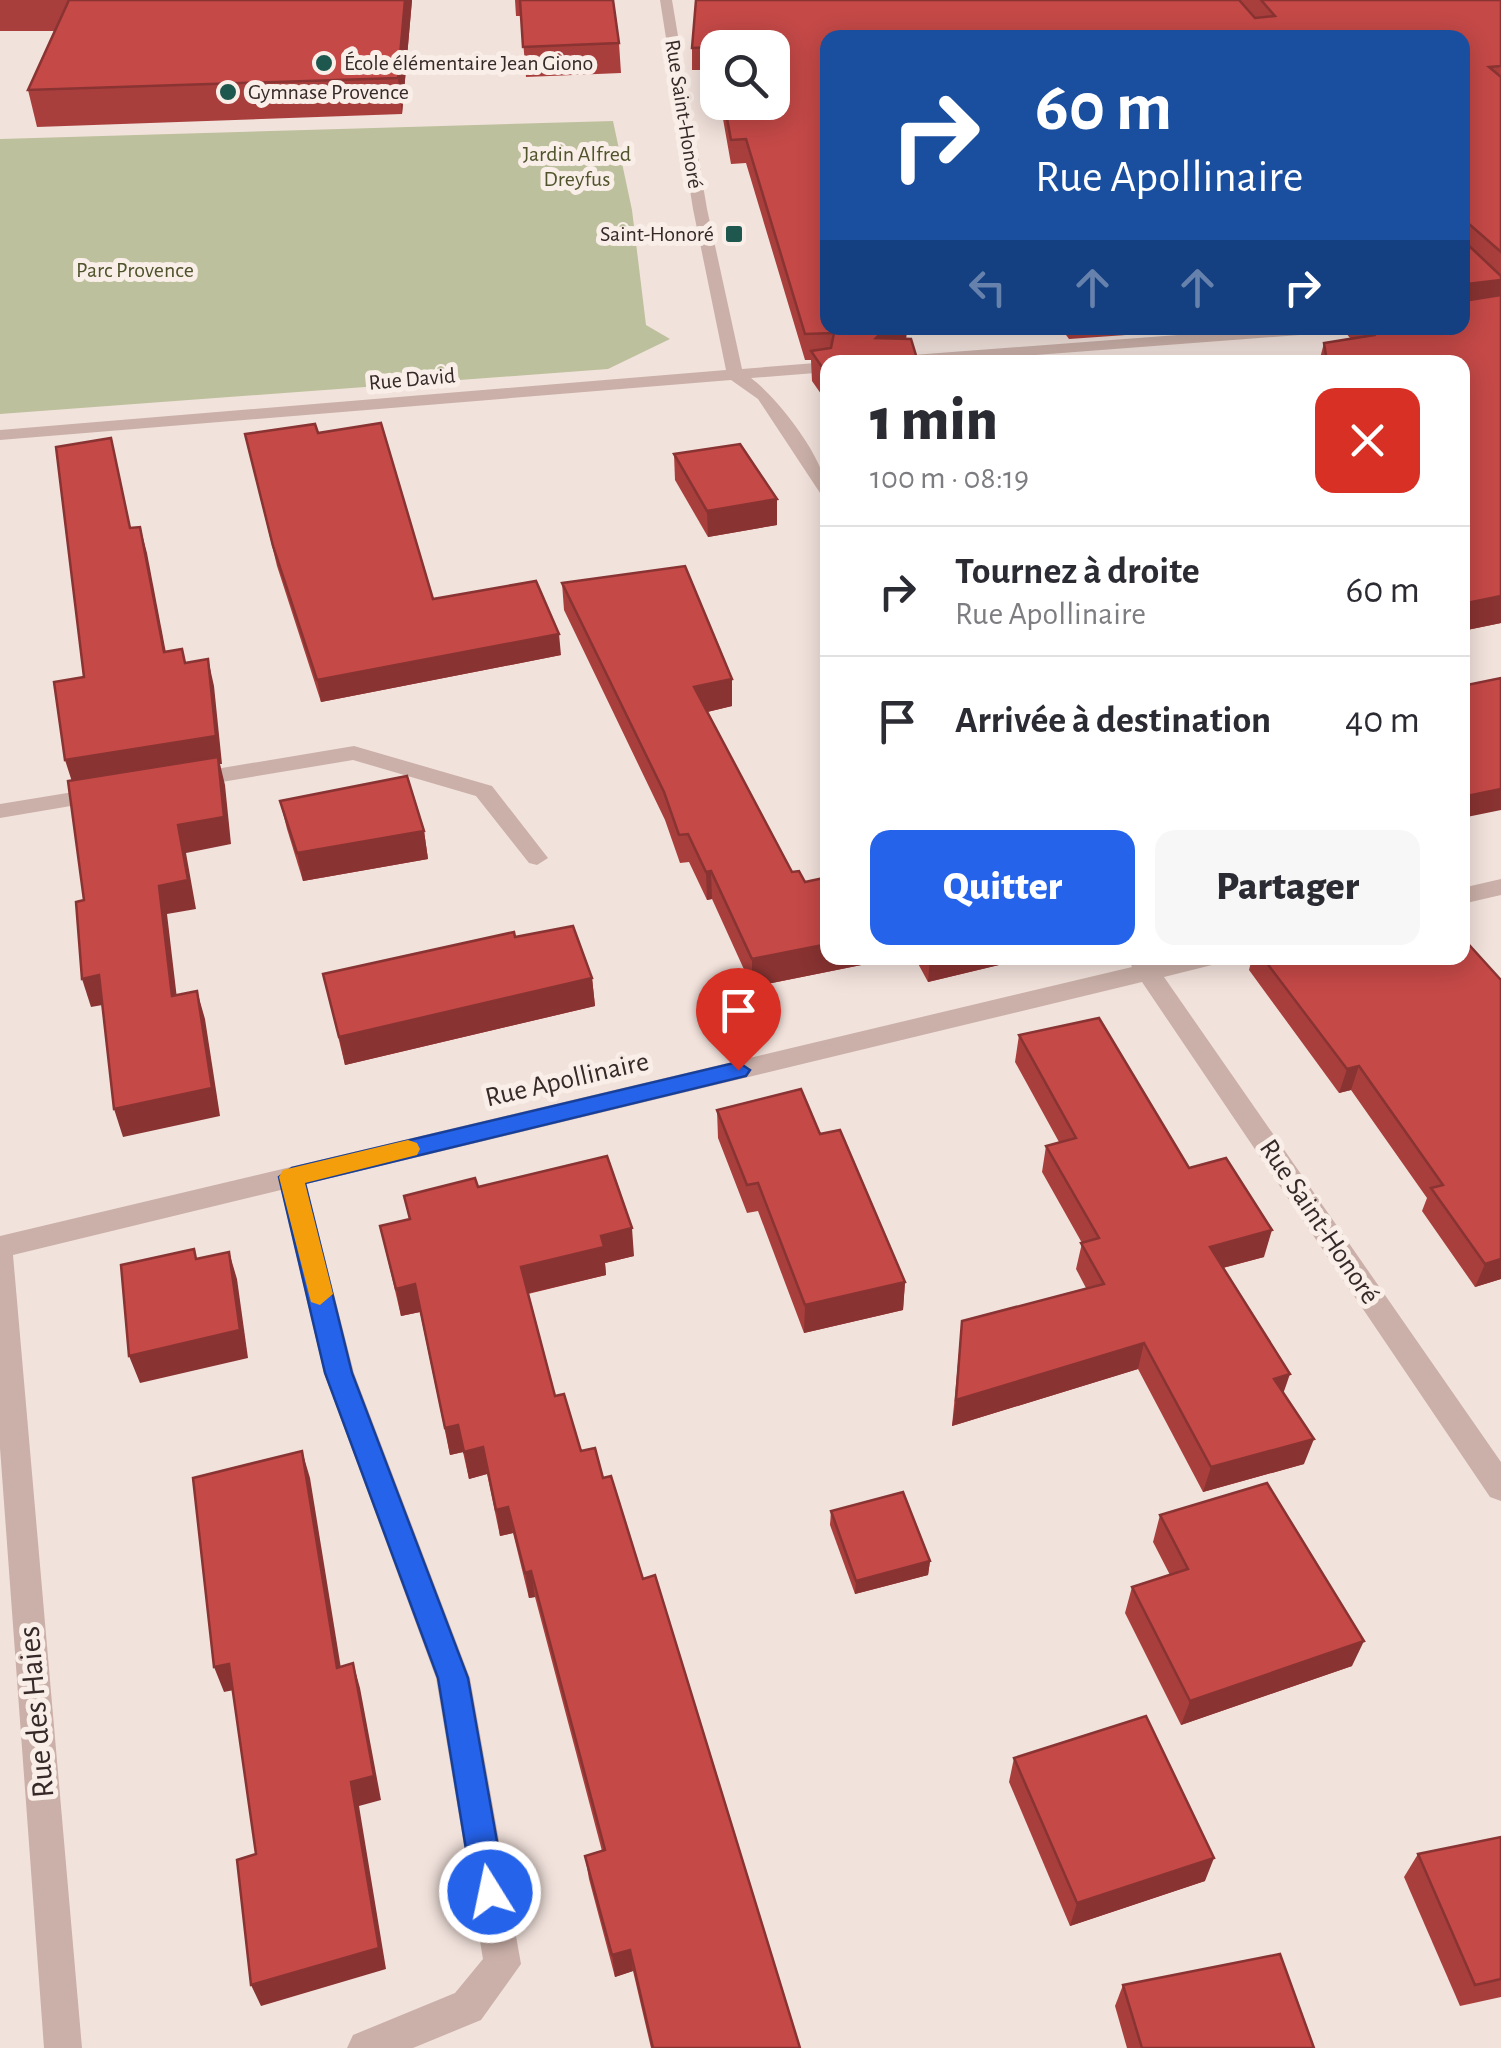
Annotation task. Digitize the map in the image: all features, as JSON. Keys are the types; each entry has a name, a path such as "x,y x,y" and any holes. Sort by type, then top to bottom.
{"street":[{"name":"Rue Saint-Honoré","path":"666,0 700,209 735,374"},
{"path":"977,355 1235,335"},
{"name":"Rue David","path":"0,435 820,368"},
{"path":"735,374 764,396 820,480"},
{"path":"163,785 354,753 484,791 537,858"},
{"path":"0,812 124,791"},
{"path":"1470,894 1501,887"},
{"name":"Rue Saint-Honoré","path":"1142,965 1501,1487"},
{"name":"Rue Apollinaire","path":"0,1247 1142,965"},
{"path":"292,1177 339,1373 453,1678 502,1964 468,2006 366,2048"},
{"name":"Rue des Haies","path":"0,1257 63,2048"}],"green space":[{"name":"Parc Provence","path":"613,121 632,210 646,325 670,339 608,369 0,414 0,139"}],"building":[{"path":"69,0 405,0 398,78 28,90"},
{"path":"520,0 613,0 619,43 523,47"},
{"path":"696,0 1239,0 1255,18 1275,16 1261,0 1501,0 1501,66 1489,67 1501,77 1501,252 1470,225 1470,30 820,30 820,333 805,334 746,139 731,140 727,120 790,120 790,30 700,30 700,48 692,48"},
{"path":"1470,247 1501,280 1470,284"},
{"path":"1501,295 1501,596 1470,602 1470,355 1326,355 1324,343 1374,335 1470,335 1470,300"},
{"path":"834,335 879,335 876,338 911,339 916,355 820,355 820,364 811,351 831,348"},
{"path":"381,423 433,599 536,581 559,634 317,680 273,546 245,434 315,424 318,433"},
{"path":"111,438 130,528 140,527 164,652 182,649 185,663 208,659 216,736 65,760 54,682 84,677 56,447"},
{"path":"740,444 777,499 707,511 674,454"},
{"path":"685,566 732,679 694,687 792,872 799,871 805,882 820,879 820,946 752,959 711,871 706,872 688,834 679,835 664,792 562,583"},
{"path":"1501,678 1501,789 1470,795 1470,684"},
{"path":"218,757 224,817 178,825 188,880 159,886 172,996 197,991 212,1088 114,1109 99,975 82,979 76,902 84,900 68,781"},
{"path":"407,776 424,831 297,853 280,801"},
{"path":"573,926 592,978 339,1037 323,974 514,932 515,937"},
{"path":"1470,946 1501,980 1501,1259 1485,1264 1431,1188 1443,1185 1359,1066 1347,1069 1268,965 1470,965"},
{"path":"1099,1018 1189,1168 1226,1158 1272,1230 1210,1247 1290,1374 1274,1379 1314,1439 1211,1467 1144,1343 956,1400 962,1321 1104,1284 1081,1243 1099,1238 1046,1146 1076,1138 1019,1035"},
{"path":"801,1089 820,1134 840,1130 905,1282 805,1305 758,1183 747,1185 717,1110"},
{"path":"607,1156 632,1228 601,1236 604,1247 521,1267 555,1396 564,1394 581,1451 595,1448 603,1478 611,1476 643,1579 655,1575 800,2048 653,2048 630,1950 612,1955 585,1856 605,1850 531,1571 525,1573 508,1507 496,1510 483,1447 464,1452 458,1425 445,1428 415,1284 396,1289 380,1226 410,1219 404,1196 475,1178 478,1187"},
{"path":"194,1249 196,1259 229,1252 240,1330 129,1356 121,1265"},
{"path":"302,1451 337,1668 353,1663 374,1776 351,1782 379,1948 251,1985 237,1860 256,1854 229,1664 214,1667 193,1478"},
{"path":"1267,1483 1364,1641 1190,1701 1132,1587 1188,1569 1160,1515"},
{"path":"903,1492 930,1561 856,1581 831,1511"},
{"path":"1146,1716 1214,1858 1077,1903 1014,1758"},
{"path":"1501,1837 1501,1979 1475,1985 1418,1854"},
{"path":"1280,1954 1314,2048 1142,2048 1123,1985"}],"slow traffic":[{"path":"320,1294 292,1177 408,1149"}],"place":[{"name":"École élémentaire Jean Giono","path":"324,63"},
{"name":"Gymnase Provence","path":"228,92"},
{"name":"Saint-Honoré","path":"734,234"}],"route":[{"path":"490,1892 453,1678 339,1373 292,1177 738,1070"}],"park label":[{"name":"Jardin Alfred Dreyfus","path":"577,166"}]}
